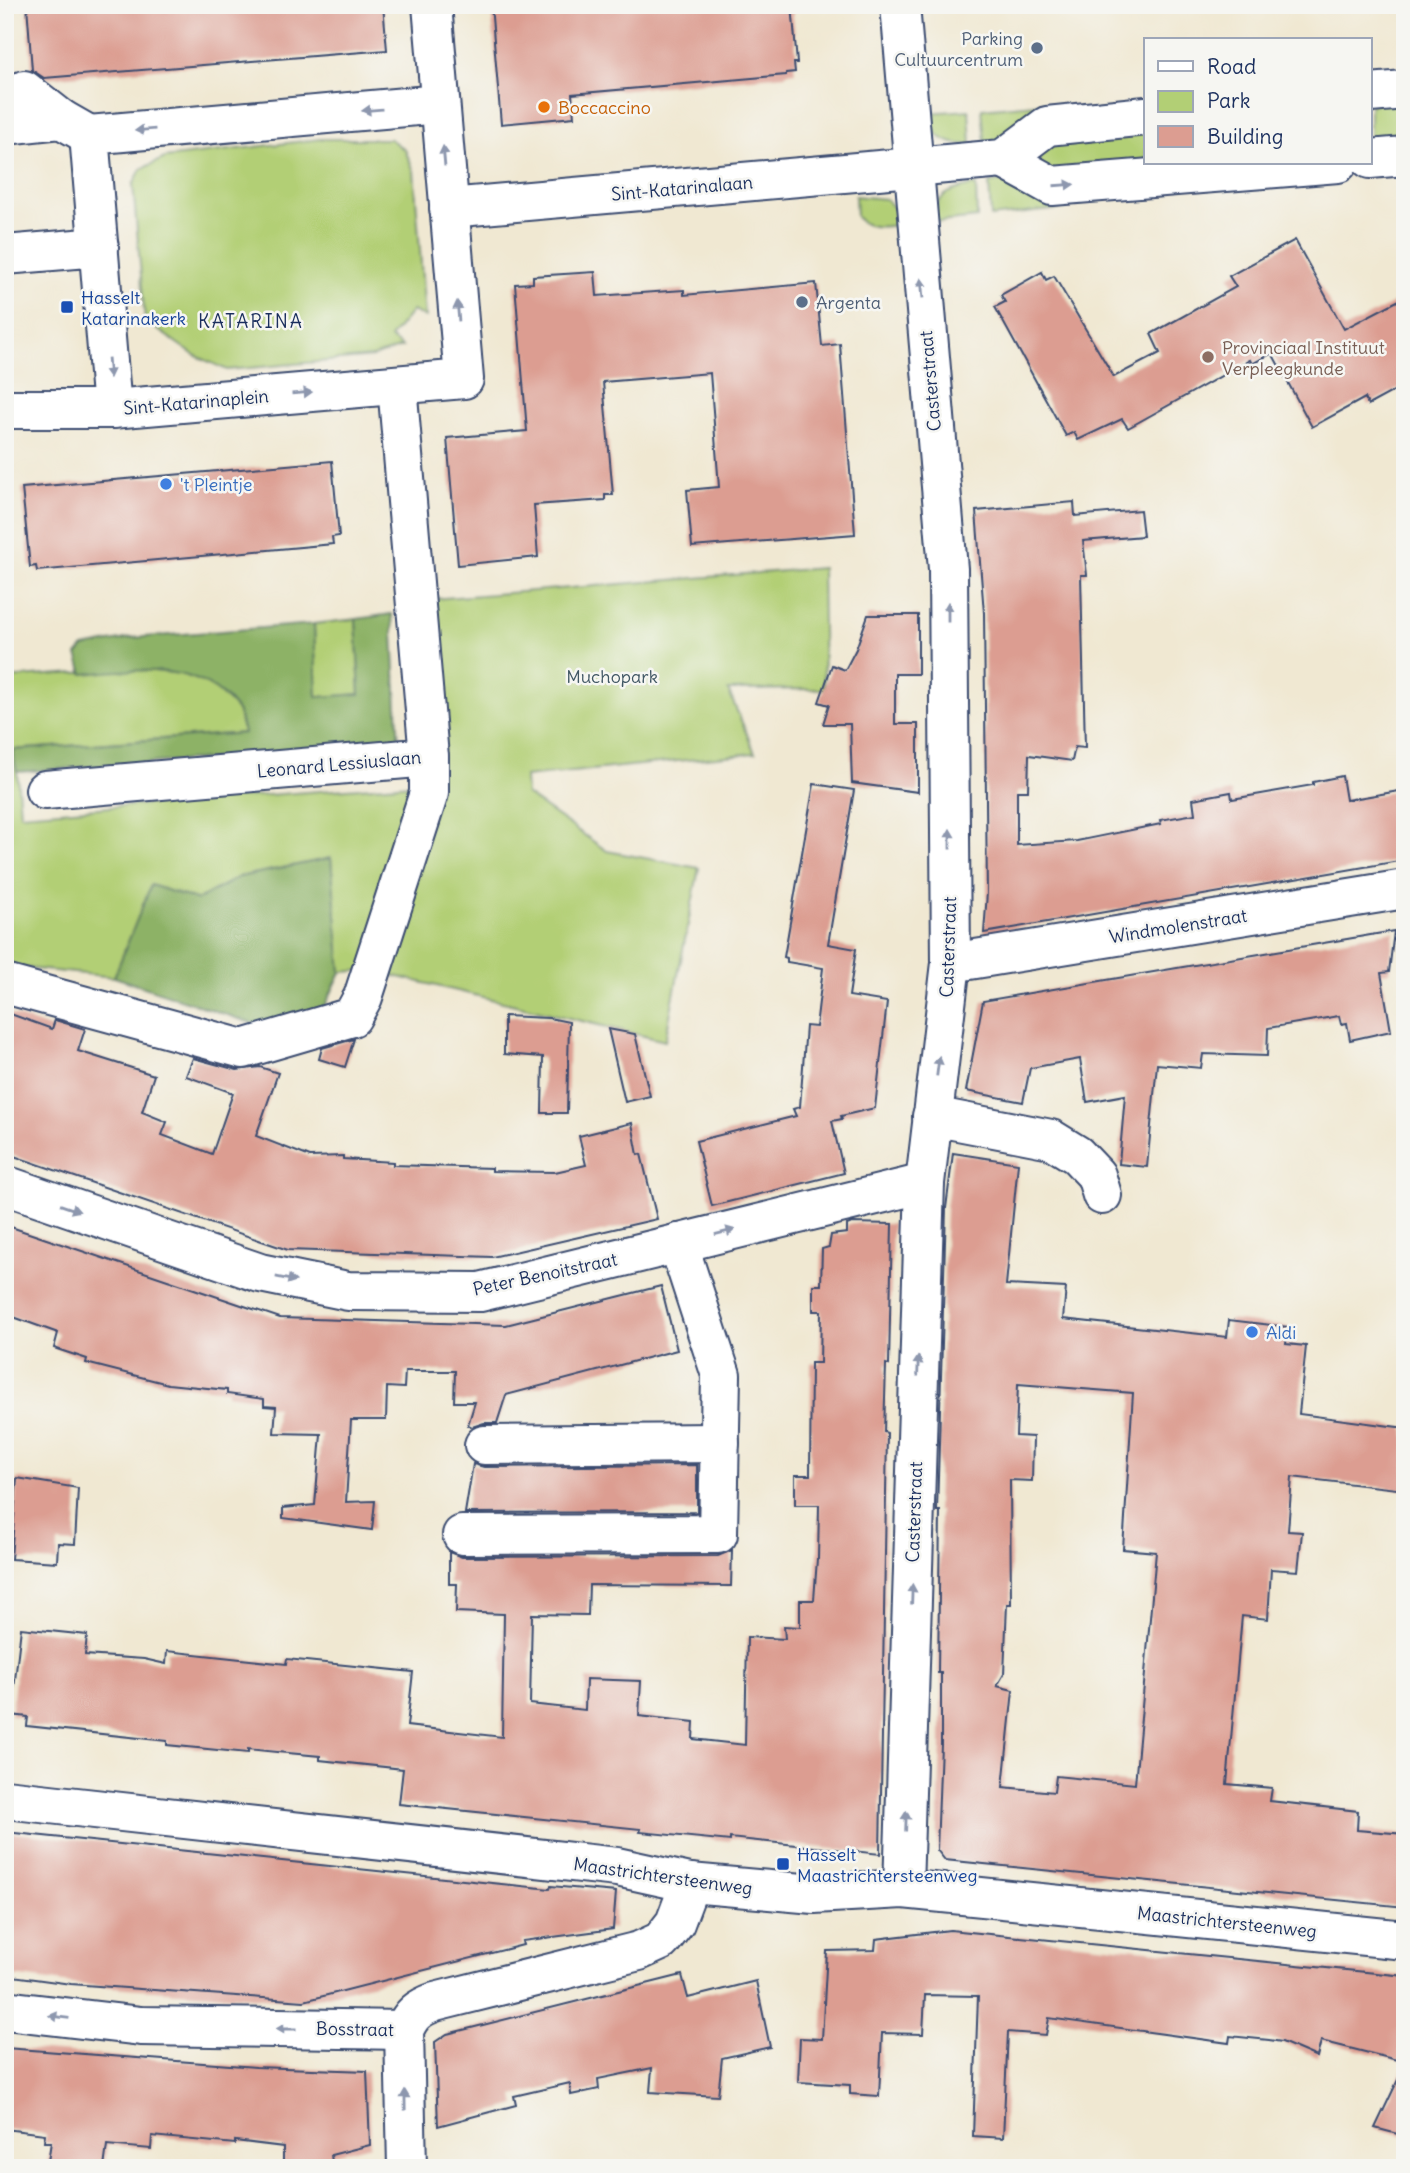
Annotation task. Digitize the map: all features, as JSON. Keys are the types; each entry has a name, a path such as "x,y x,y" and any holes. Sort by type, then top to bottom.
{"street":[{"name":"Sint-Katarinaplein","path":"75,127 99,247 112,410 464,379 432,5"},
{"name":"Casterstraat","path":"900,5 947,569 951,963 925,1183 903,1889"},
{"path":"24,90 75,127"},
{"path":"1372,93 1405,90"},
{"path":"5,125 75,127 440,104"},
{"path":"1144,116 1047,126 1003,159 1052,186 1317,164"},
{"path":"1372,159 1405,156"},
{"name":"Sint-Katarinalaan","path":"449,208 1003,159"},
{"path":"5,255 99,247"},
{"name":"Leonard Lessiuslaan","path":"45,790 429,757 397,385"},
{"path":"5,409 112,410"},
{"path":"5,984 243,1049 352,1017 363,997 429,793 429,757"},
{"name":"Windmolenstraat","path":"951,963 1405,889"},
{"path":"932,1116 1051,1139 1077,1155 1096,1175 1102,1195"},
{"name":"Peter Benoitstraat","path":"5,1185 260,1273 348,1291 481,1292 925,1183"},
{"path":"462,1535 718,1534 721,1375 678,1243"},
{"path":"484,1445 720,1443"},
{"name":"Maastrichtersteenweg","path":"5,1799 617,1867 690,1883 814,1895 903,1889 1405,1940"},
{"name":"Bosstraat","path":"5,2010 141,2026 404,2030 411,2015 421,2007 435,2002 639,1951 661,1941 675,1923 690,1883"},
{"path":"404,2030 407,2168"}],"green space":[{"path":"1405,101 1405,144 1372,147 1372,104"},
{"path":"1045,103 1047,112 999,140 985,142 982,109"},
{"path":"969,110 971,144 948,141 936,134 927,113"},
{"path":"1144,129 1144,163 1058,176 1041,166 1039,156 1043,146"},
{"path":"320,139 390,139 405,150 414,171 425,317 412,311 390,338 402,347 373,357 227,370 194,355 145,321 133,185 141,169 165,158"},
{"path":"1000,181 1060,197 1060,209 991,217 989,183"},
{"path":"976,185 977,218 930,223 936,206 945,195"},
{"path":"855,196 886,199 902,217 903,224 878,227 866,224 856,217"},
{"name":"Muchopark","path":"822,568 824,689 728,690 755,753 525,777 526,794 607,851 699,868 665,1041 370,970 341,972 331,858 239,877 197,900 151,885 114,977 5,966 5,678 135,669 182,674 211,684 237,710 244,733 13,750 20,814 425,783 432,599"},
{"path":"392,614 399,746 17,772 12,750 244,733 235,708 220,693 204,683 185,676 145,670 83,674 77,655 84,647 131,638 314,624 317,697 360,694 356,619"},
{"path":"356,619 360,694 317,698 314,624"},
{"path":"331,858 341,972 308,1042 114,977 151,885 197,900 239,877"}],"building":[{"path":"27,5 383,5 387,50 44,78 32,70"},
{"path":"491,5 572,5 572,11 656,5 792,5 797,63 794,63 795,72 786,75 572,94 574,117 501,124"},
{"path":"1295,240 1344,329 1405,297 1405,385 1368,405 1365,398 1312,427 1272,353 1252,364 1250,360 1128,428 1122,419 1078,440 1074,432 1066,436 995,307 1005,302 1001,295 1042,272 1046,280 1054,276 1114,377 1160,353 1151,334 1236,287 1229,276"},
{"path":"595,272 597,296 684,290 684,295 816,283 822,346 840,344 855,534 692,547 687,490 719,487 710,373 603,382 613,495 605,495 605,500 534,505 538,557 458,565 447,438 527,431 515,284 533,283 533,276"},
{"path":"332,461 339,536 332,537 333,544 37,571 36,566 30,567 22,488"},
{"path":"1074,502 1075,516 1140,510 1143,536 1083,541 1087,575 1081,575 1085,748 1075,747 1072,761 1029,755 1028,791 1017,791 1017,845 1077,841 1161,824 1160,820 1195,814 1193,799 1231,792 1232,799 1313,785 1313,782 1342,776 1346,800 1405,790 1405,860 984,933 987,893 984,613 976,511"},
{"path":"868,615 918,615 918,674 895,674 895,724 918,724 918,792 852,783 850,724 823,724 829,705 819,702 832,665 845,670"},
{"path":"814,784 854,790 828,944 856,949 849,996 887,1002 875,1108 841,1116 842,1119 832,1121 844,1173 712,1206 696,1141 796,1116 793,1109 800,1107 806,1026 816,1027 823,968 787,962 784,957"},
{"path":"1394,931 1389,972 1381,973 1391,1031 1350,1040 1347,1023 1341,1024 1339,1016 1268,1028 1267,1056 1203,1054 1201,1068 1157,1064 1147,1167 1119,1164 1125,1095 1087,1102 1080,1059 1030,1068 1023,1102 966,1091 983,1001"},
{"path":"5,1012 52,1029 55,1020 85,1029 78,1051 154,1075 142,1112 167,1122 162,1135 212,1154 233,1093 186,1076 193,1058 237,1070 260,1067 278,1073 256,1136 310,1157 343,1156 343,1159 393,1162 393,1165 555,1172 586,1165 579,1136 632,1123 638,1155 641,1154 657,1219 492,1257 288,1250 5,1153"},
{"path":"504,1016 549,1018 569,1022 567,1113 542,1113 543,1057 504,1054"},
{"path":"608,1029 635,1034 650,1096 625,1102"},
{"path":"354,1039 345,1067 319,1059 322,1048"},
{"path":"953,1153 1018,1163 1006,1285 1066,1288 1063,1319 1227,1337 1229,1320 1288,1327 1286,1344 1306,1346 1299,1414 1405,1428 1405,1490 1292,1477 1288,1531 1302,1532 1298,1571 1271,1569 1268,1619 1242,1616 1227,1784 1272,1788 1270,1801 1358,1811 1357,1830 1405,1834 1405,1907 945,1860 937,1850 941,1673 938,1673 940,1511 937,1511 946,1208","holes":["1018,1384 1133,1393 1123,1549 1156,1552 1135,1784 1056,1776 1054,1792 1003,1787 1013,1690 997,1686 1004,1674 1007,1604 1011,1604 1010,1480 1032,1481 1033,1437 1016,1436"]},
{"path":"892,1224 889,1365 886,1364 884,1432 887,1433 880,1854 730,1838 730,1841 640,1832 641,1829 399,1804 403,1769 320,1760 320,1756 248,1749 248,1753 167,1745 167,1741 27,1726 28,1717 11,1715 21,1628 87,1635 85,1655 144,1659 166,1664 167,1651 286,1664 287,1659 413,1672 407,1726 502,1737 504,1614 456,1612 457,1584 449,1584 449,1552 462,1557 718,1556 732,1550 731,1586 589,1585 588,1615 532,1614 530,1704 585,1710 586,1679 641,1681 639,1716 694,1722 693,1739 745,1745 747,1637 785,1639 784,1626 800,1627 800,1600 814,1600 819,1505 795,1505 795,1475 810,1475 811,1363 820,1363 821,1311 813,1311 813,1285 821,1285 822,1249 829,1247 831,1235 847,1233 847,1225"},
{"path":"5,1225 280,1318 506,1325 661,1286 677,1350 506,1395 497,1423 472,1427 468,1425 475,1402 454,1402 455,1371 405,1371 404,1388 387,1387 386,1420 351,1420 346,1502 375,1501 372,1530 283,1518 283,1508 315,1505 321,1434 274,1433 276,1407 264,1406 264,1399 227,1394 227,1390 168,1384 86,1363 87,1359 54,1348 58,1333 5,1314"},
{"path":"473,1464 484,1467 697,1465 697,1512 465,1513"},
{"path":"17,1478 78,1488 75,1544 58,1543 57,1562 11,1559"},
{"path":"5,1832 550,1889 551,1886 616,1892 613,1929 522,1941 523,1945 304,2001 71,1984 5,1975"},
{"path":"950,1930 1405,1976 1405,2062 1321,2041 1317,2057 1282,2042 1269,2040 1230,2036 1229,2043 1049,2018 1046,2035 1008,2032 1003,2138 973,2136 978,1996 925,1995 923,2034 882,2033 879,2096 850,2094 850,2085 798,2082 800,2038 822,2039 827,1951 875,1950 876,1939"},
{"path":"682,1975 688,1998 756,1981 770,2047 722,2058 718,2096 650,2092 652,2068 598,2079 599,2089 571,2095 570,2083 514,2096 516,2105 438,2126 435,2042 447,2034"},
{"path":"5,2048 256,2067 367,2071 370,2145 331,2155 333,2168 283,2168 283,2147 152,2136 151,2149 107,2145 104,2168 47,2168 51,2142 44,2142 45,2134 5,2129"},
{"path":"1405,2065 1405,2136 1375,2128"}],"place":[{"name":"Parking Cultuurcentrum","path":"1037,48"},
{"name":"Boccaccino","path":"544,107"},
{"name":"Argenta","path":"802,302"},
{"name":"Hasselt Katarinakerk","path":"67,307"},
{"name":"Provinciaal Instituut Verpleegkunde","path":"1208,357"},
{"name":"'t Pleintje","path":"166,484"},
{"name":"Aldi","path":"1252,1332"},
{"name":"Hasselt Maastrichtersteenweg","path":"783,1864"}],"district":[{"name":"KATARINA","path":"251,321"}]}
